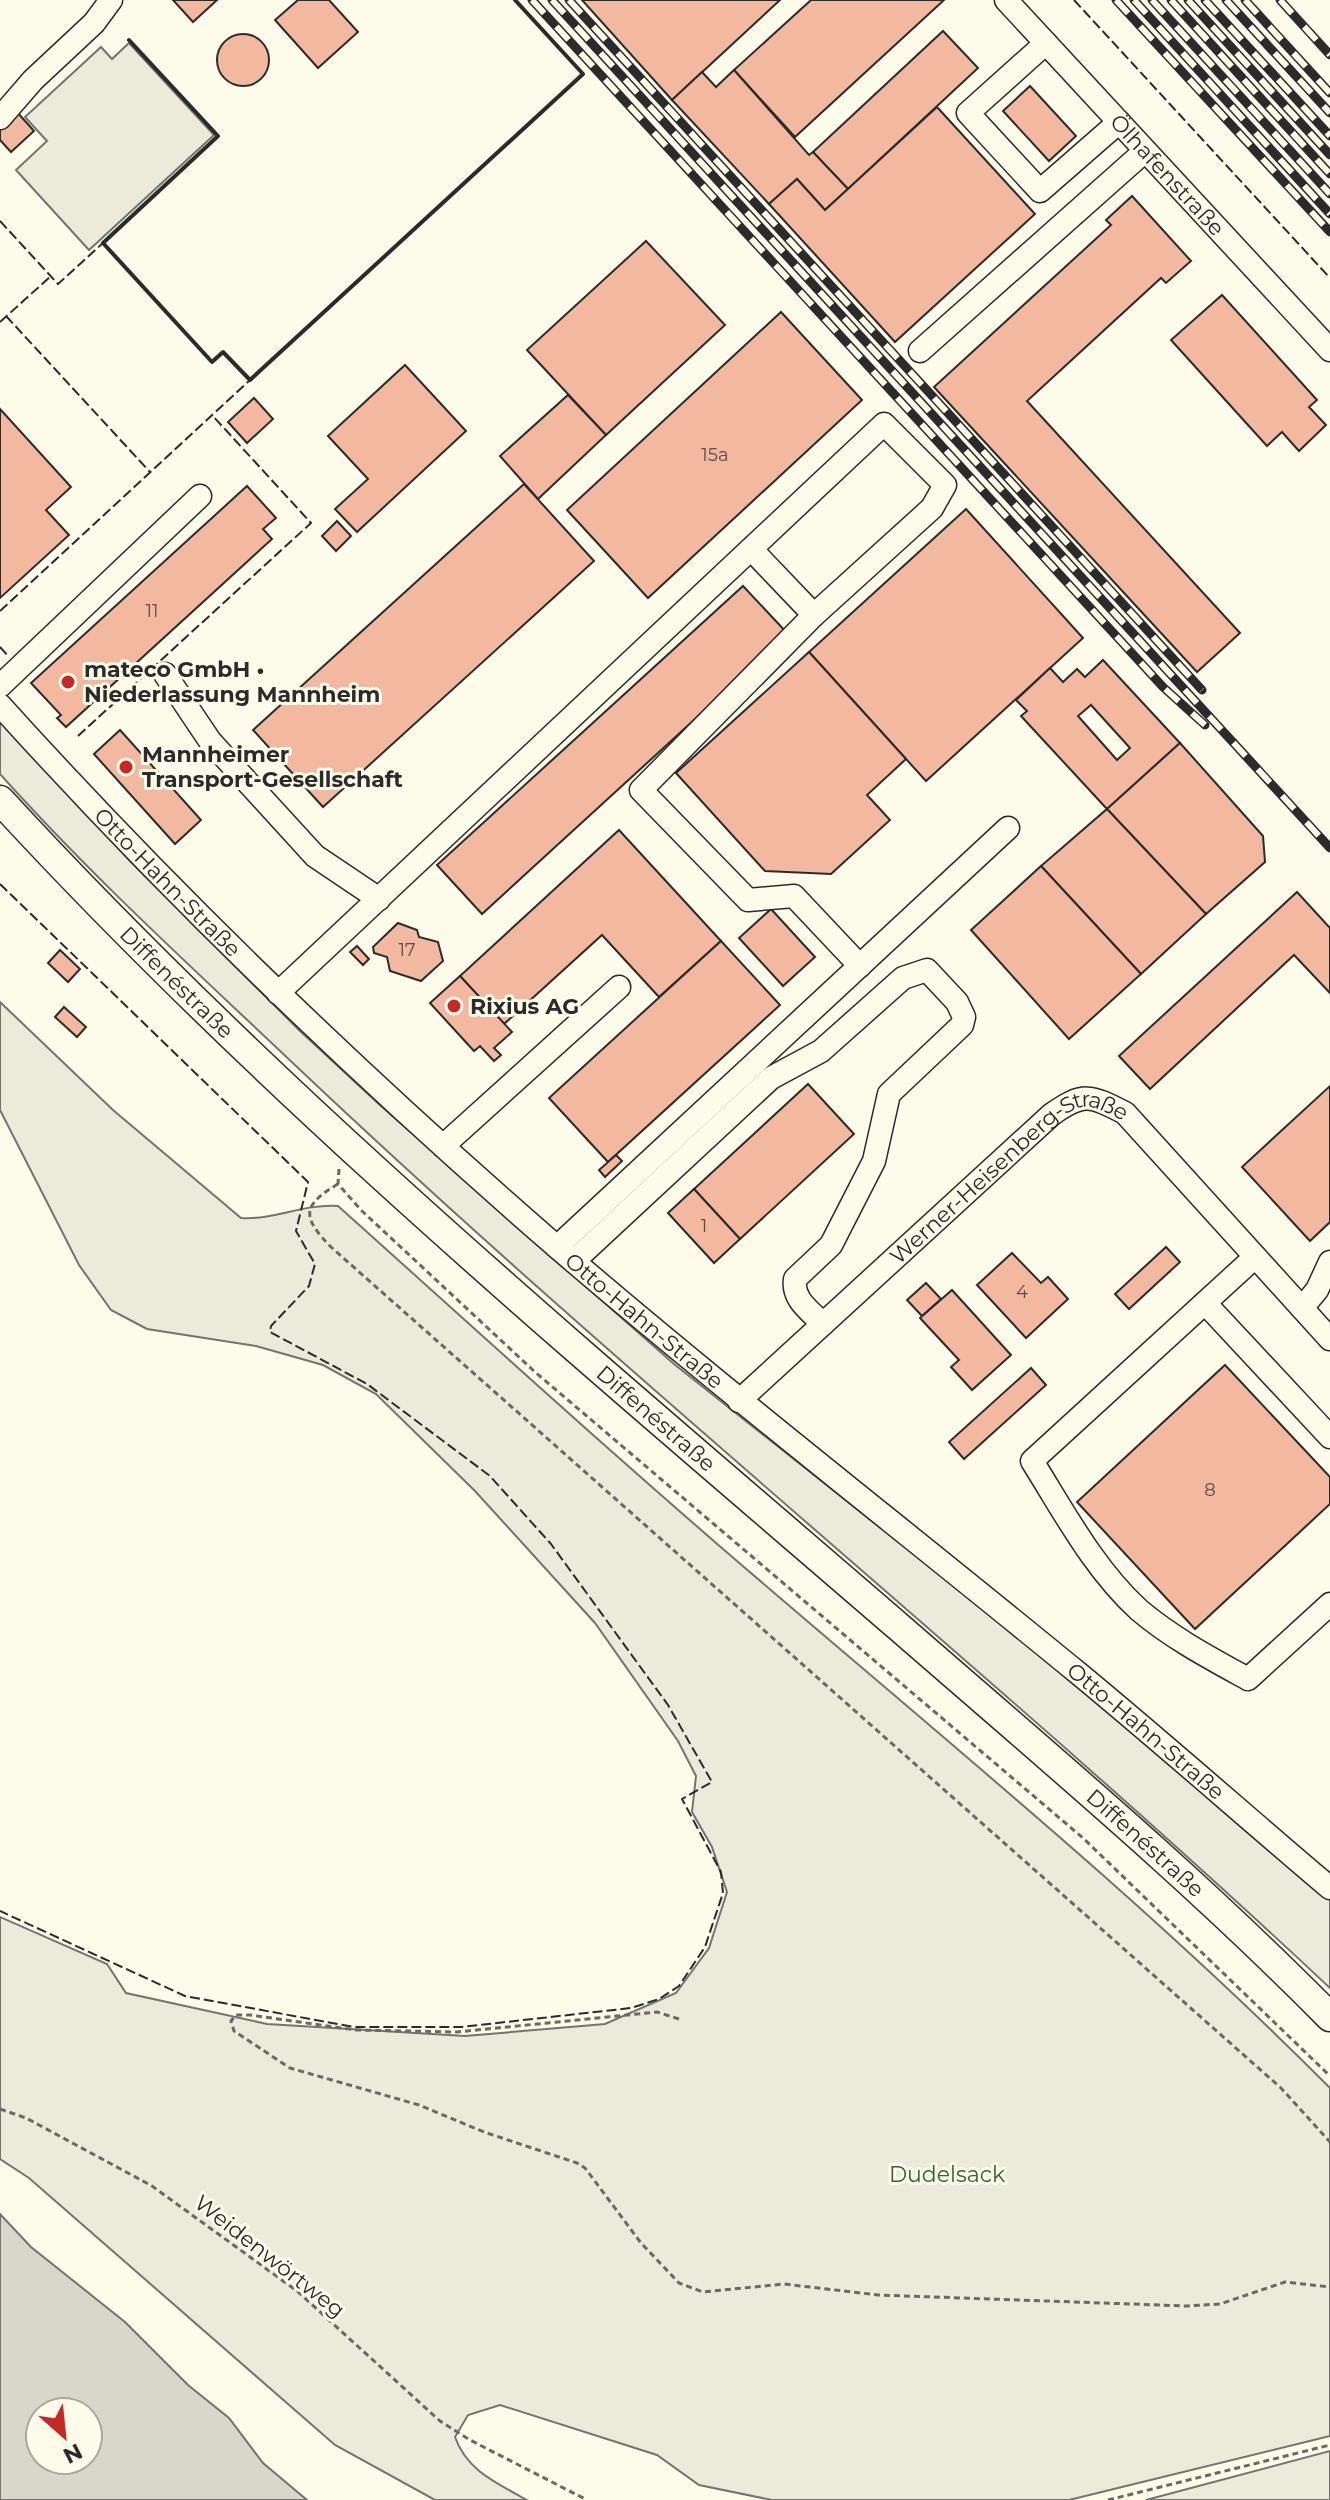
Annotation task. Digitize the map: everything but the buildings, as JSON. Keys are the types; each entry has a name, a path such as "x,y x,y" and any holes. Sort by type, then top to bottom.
{"main road":[{"name":"Diffenéstraße","path":"0,800 239,1042 340,1138 1077,1782 1217,1908 1330,2017"}],"street":[{"path":"0,118 33,80 94,23 111,0"},
{"name":"Ölhafenstraße","path":"1006,0 1330,350"},
{"path":"1046,43 968,113 978,124 1040,191 1119,122"},
{"path":"0,101 33,80"},
{"path":"920,351 1145,151"},
{"path":"278,993 884,424 945,485 932,508 814,615 641,790 748,900 794,896 860,966"},
{"path":"0,686 200,496"},
{"path":"751,549 814,615"},
{"path":"165,674 210,741 315,856 379,899"},
{"name":"Otto-Hahn-Straße","path":"0,705 154,869 278,993 443,1146 739,1401 1080,1675 1330,1888"},
{"path":"566,1254 860,966 1008,828"},
{"path":"566,1254 771,1078 821,1051 903,978 927,970 934,973 957,1002 964,1017 954,1033 889,1094 874,1161 831,1245 795,1279 793,1290 798,1299 823,1324"},
{"path":"443,1146 619,987"},
{"name":"Werner-Heisenberg-Straße","path":"739,1401 1051,1115 1073,1099 1098,1099 1125,1113 1330,1339"},
{"path":"1255,1257 1032,1461 1089,1553 1139,1609 1193,1649 1248,1679 1330,1604"},
{"path":"1302,1308 1317,1290 1330,1262"},
{"path":"1205,1303 1330,1437"}],"path":[{"path":"340,1138 338,1184 362,1211 535,1372 1083,1838 1330,2076"},
{"path":"338,1184 314,1198 308,1213 313,1228 331,1247 1281,2088 1330,2142"},
{"path":"679,2019 657,2012 457,2032 356,2030 250,2015 236,2015 231,2021 234,2031 290,2068 419,2105 484,2132 577,2163 585,2168 641,2243 679,2283 703,2292 784,2284 878,2295 1187,2306 1220,2304 1285,2282 1330,2287"},
{"name":"Weidenwörtweg","path":"0,2109 26,2118 152,2186 297,2291 440,2421 470,2440 587,2500"},
{"path":"1108,2500 1330,2445"}],"green space":[{"path":"0,721 130,861 300,1031 381,1106 674,1364 1047,1660 1330,1900 1330,1988 1074,1755 552,1300 183,959 71,850 0,774"},
{"name":"Dudelsack","path":"0,1002 113,1110 241,1218 338,1206 662,1496 1126,1896 1330,2088 1330,2436 1069,2500 772,2500 699,2485 657,2455 500,2405 468,2415 455,2437 460,2449 475,2467 494,2482 527,2500 435,2500 335,2445 29,2178 0,2159 0,1917 107,1964 126,1993 267,2024 465,2036 605,2024 676,1993 709,1948 727,1892 712,1847 692,1812 696,1776 678,1741 595,1623 475,1491 376,1394 323,1365 256,1346 147,1329 111,1310 79,1265 0,1110"},
{"path":"1330,2451 1330,2500 1146,2500"}],"shaded area":[{"path":"129,43 214,135 89,250 16,170 47,141 25,117 101,47 112,59"},
{"path":"0,2214 31,2247 125,2322 188,2385 229,2418 263,2463 307,2500 0,2500"}],"railway":[{"path":"532,0 1163,687 1205,725"},
{"path":"552,0 1330,848"},
{"path":"569,0 1202,690"},
{"path":"1116,0 1330,232"},
{"path":"1134,0 1330,214"},
{"path":"1152,0 1330,194"},
{"path":"1171,0 1330,174"},
{"path":"1188,0 1330,155"},
{"path":"1205,0 1330,136"},
{"path":"1226,0 1330,113"},
{"path":"1245,0 1330,93"},
{"path":"1280,0 1330,55"}],"fence":[{"path":"1074,0 1330,278"},
{"path":"0,221 58,284 103,243"},
{"path":"0,322 51,276"},
{"path":"6,316 150,472"},
{"path":"0,611 250,380"},
{"path":"78,736 311,523 212,415"},
{"path":"0,647 9,657"},
{"path":"0,884 308,1182 296,1231 315,1264 309,1286 271,1326 270,1332 367,1384 490,1476 551,1544 668,1705 712,1782 682,1799 721,1872 723,1893 705,1947 679,1986 659,1999 631,2008 461,2027 354,2027 185,1996 0,1911"}],"wall":[{"path":"129,40 218,136 103,243 212,362 223,352 250,380 583,74 515,0"}],"place":[{"name":"mateco GmbH • Niederlassung Mannheim","path":"68,682"},
{"name":"Mannheimer Transport-Gesellschaft","path":"126,767"},
{"name":"Rixius AG","path":"454,1006"}]}
